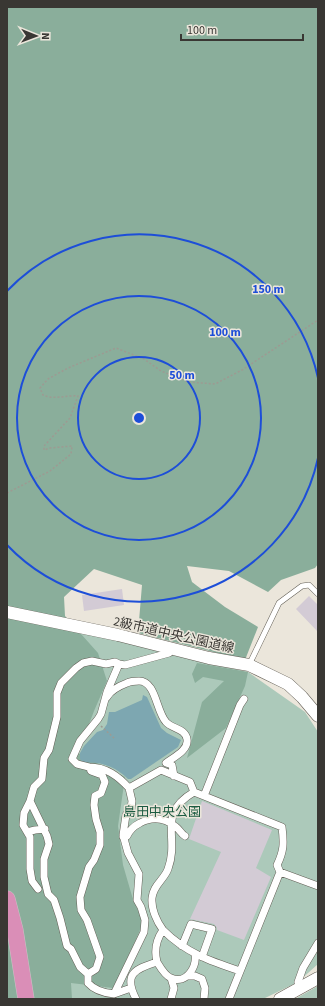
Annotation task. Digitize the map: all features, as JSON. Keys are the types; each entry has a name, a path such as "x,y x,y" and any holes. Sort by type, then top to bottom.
{"highway":[{"path":"7,899 16,934 26,999"}],"street":[{"name":"2級市道中央公園道線","path":"7,612 118,635 209,658 249,665 288,684 302,697 318,716"},
{"path":"38,889 32,880 30,869 30,837 24,825 24,813 34,788 42,779 44,758 50,745 57,718 57,693 61,683 83,663 92,661 106,664 115,662 125,665 169,653"},
{"path":"114,994 144,932 145,920 137,900 139,874 128,854 123,829 132,801 129,788 113,773 96,767 76,764 72,759 80,741 98,719 119,664"},
{"path":"104,702 108,695 117,688 130,681 142,681 150,686 166,723 184,732 187,739 186,747 177,756 166,763 161,770 129,788"},
{"path":"204,796 240,705 244,699"},
{"path":"166,763 172,765 174,776"},
{"path":"88,974 96,968 100,957 87,920 81,910 80,897 89,866 94,860 100,845 100,832 94,805 95,796 101,793 105,782 102,775 91,771 89,767"},
{"path":"161,770 190,782 194,792 282,827 284,842 283,855 277,866 280,872 318,886"},
{"path":"194,792 180,802 173,812 171,824 172,845 168,869 155,886 152,899 158,923 163,930 182,946 195,954 240,971"},
{"path":"30,801 45,829 49,844 44,859 44,877 48,894 54,900 67,946 71,949 80,967 88,974 88,983 93,989 114,994 131,988"},
{"path":"124,837 127,836 129,830 136,825 153,818 162,819 171,824 185,836"},
{"path":"27,832 45,829"},
{"path":"229,999 280,872"},
{"path":"182,946 191,924 212,929 202,957"},
{"path":"163,930 158,937 156,945 155,955 157,962 163,972 171,978 179,979 187,976 195,976 202,979 205,988 204,999"},
{"path":"298,982 303,968 318,943"},
{"path":"187,976 193,968 195,954"},
{"path":"136,999 131,988 130,980 135,971 157,962"},
{"path":"171,978 174,988 171,999"},
{"path":"280,999 318,978"}],"lane":[{"path":"249,665 279,603 302,586 309,585 318,594"}],"path":[{"path":"7,493 50,471 71,454 72,446 44,450 44,446 70,418 78,396 69,395 50,398 43,395 40,388 48,379 116,348 144,359 161,371 189,382 215,384 242,370 318,320"},
{"path":"98,724 114,738"}],"green space":[{"path":"7,7 318,7 318,564 315,568 281,580 268,592 229,571 187,566 192,582 225,607 258,627 245,660 138,633 142,585 94,569 64,597 65,616 98,653 107,681 78,753 125,777 118,826 123,865 132,896 143,923 121,974 113,988 71,983 72,999 7,999"},
{"name":"島田中央公園","path":"7,624 77,631 248,672 305,712 318,732 318,964 298,982 263,999 66,999"},
{"path":"197,663 248,672 245,686 226,728 187,758 202,702 224,681 203,677 195,683 192,674"},
{"path":"318,986 318,999 295,999"}],"water":[{"path":"143,695 147,697 161,728 167,733 181,740 178,747 131,779 128,779 113,768 102,764 83,763 80,759 80,753 84,746 97,732 103,730 107,724 109,712 115,712 142,700"}],"building":[{"path":"122,589 124,605 84,611 82,595"},
{"path":"309,596 318,605 318,632 296,609"},
{"path":"202,801 272,830 256,868 271,877 244,940 217,930 214,924 190,919 221,852 189,839"}]}
